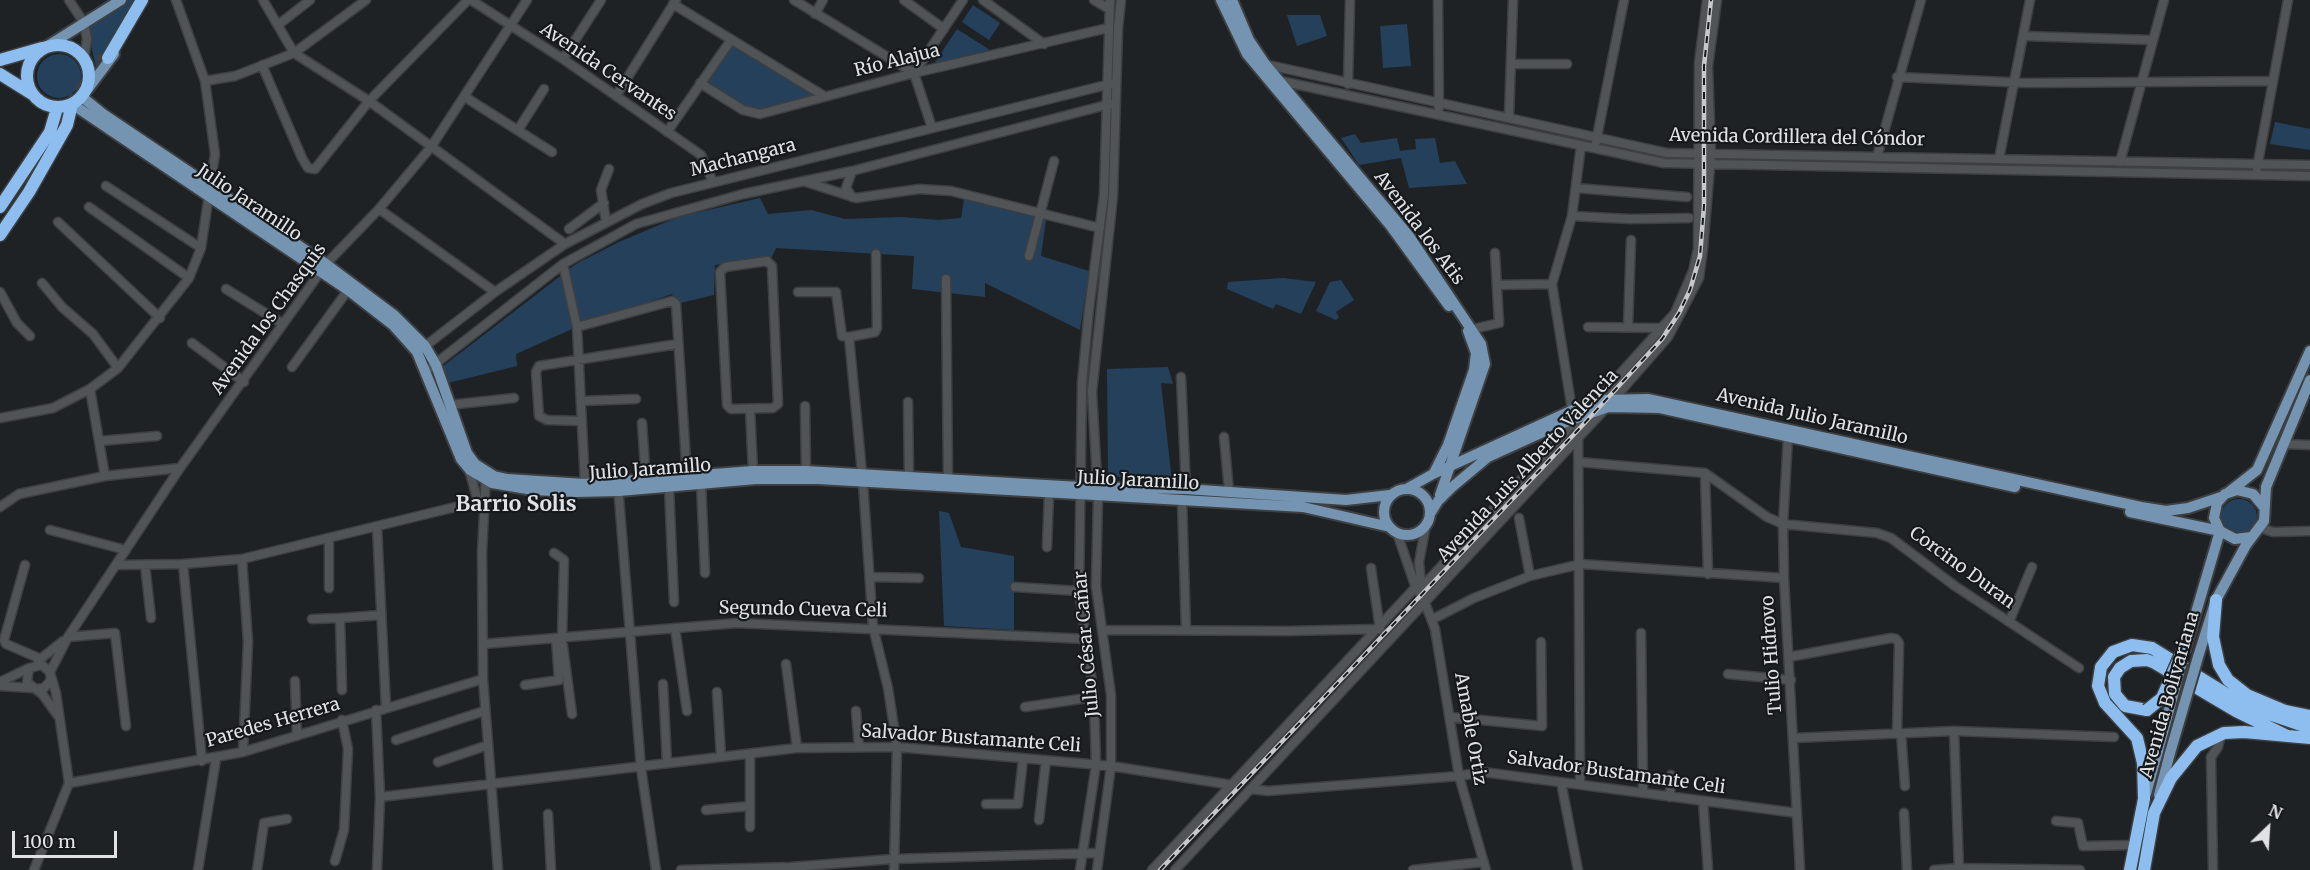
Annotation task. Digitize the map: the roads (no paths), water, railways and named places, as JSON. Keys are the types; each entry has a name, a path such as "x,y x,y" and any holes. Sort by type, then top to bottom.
{"highway":[{"path":"138,0 106,57 145,0"},
{"path":"0,60 46,47 69,47 84,58 90,74 67,125 0,235"},
{"path":"33,95 27,77 28,68 32,59 46,47"},
{"path":"0,74 48,105 57,108 80,97"},
{"path":"0,207 50,132 57,108"},
{"path":"0,220 31,175 0,228"},
{"path":"2217,600 2213,637 2219,665 2228,680 2247,694 2285,711 2310,716"},
{"path":"2144,799 2141,746 2132,732 2105,703 2098,686 2101,667 2113,652 2122,646 2144,645 2152,648 2246,706 2310,728"},
{"path":"2186,647 2162,698 2147,710 2125,706 2115,694 2114,677 2120,668 2131,661 2147,660 2155,663 2236,711 2287,736"},
{"path":"2154,813 2171,778 2188,753 2221,734 2244,732 2310,738"},
{"name":"Avenida Bolivariana","path":"2130,870 2144,799"},
{"name":"Avenida Bolivariana","path":"2144,870 2154,813"}],"main road":[{"path":"46,47 121,0"},
{"path":"80,97 116,51 145,0"},
{"name":"Avenida los Atis","path":"1221,0 1232,27 1390,225 1468,332 1476,353 1474,370 1448,445 1433,474"},
{"name":"Avenida los Atis","path":"1232,0 1262,65"},
{"name":"Avenida los Atis","path":"1275,81 1409,236 1473,329 1485,354 1485,364 1438,501"},
{"name":"Julio Jaramillo","path":"80,97 210,191 394,315 421,349 431,368 449,405 470,464"},
{"name":"Julio Jaramillo","path":"323,268 421,349"},
{"path":"2225,494 2258,471 2310,351"},
{"name":"Julio Jaramillo","path":"431,368 457,451 486,476 532,489 669,487 779,479 948,478 1080,491 1184,495 1304,507 1413,534 1428,520"},
{"path":"2261,528 2264,521 2263,506 2266,487 2310,380"},
{"name":"Avenida Julio Jaramillo","path":"1408,488 1452,465 1575,414 1609,404 1670,402 2141,507 2166,511 2188,508 2225,494"},
{"name":"Avenida Julio Jaramillo","path":"1428,520 1438,501 1472,468 1488,457 1594,403 1659,408 2220,531"},
{"name":"Julio Jaramillo","path":"486,476 507,480 619,487 646,481 753,471 806,471 862,479 1049,493 1080,491"},
{"path":"1408,488 1415,490 1427,500 1428,520"},
{"name":"Julio Jaramillo","path":"1184,495 1229,492 1346,500 1390,495 1408,488"},
{"path":"2225,494 2245,490 2253,494 2263,506"},
{"name":"Avenida Bolivariana","path":"2144,799 2220,531 2216,525 2214,510 2225,494"},
{"path":"1390,495 1384,511 1393,530"},
{"name":"Avenida Bolivariana","path":"2154,813 2198,657 2217,600 2251,537 2261,528"},
{"path":"2220,531 2235,539 2251,537"}],"street":[{"path":"69,0 84,23 87,39 84,58"},
{"path":"0,418 53,408 90,389 118,368 160,318 189,278 201,248 215,154 205,81 176,0"},
{"path":"263,0 294,53 369,101 565,244"},
{"path":"278,25 310,0"},
{"path":"205,81 235,76 294,53 366,0"},
{"path":"262,65 308,168 315,169 369,101 469,0"},
{"name":"Avenida Cervantes","path":"469,0 563,59 701,155 713,182"},
{"name":"Avenida los Chasquis","path":"51,674 68,637 180,468 244,382 323,268 379,209 431,147 527,0"},
{"path":"563,59 601,0"},
{"path":"794,0 914,73 932,128"},
{"path":"815,14 823,0"},
{"path":"904,0 944,29"},
{"path":"914,73 963,0"},
{"path":"983,0 1044,44"},
{"path":"1094,0 1109,5 1107,85 1111,104 1113,196 1092,392 1097,492"},
{"path":"1080,491 1085,342 1104,195 1111,104 1116,83 1121,0"},
{"path":"1348,84 1350,0"},
{"path":"1438,0 1440,115"},
{"path":"1509,117 1513,0"},
{"path":"1594,148 1624,0"},
{"name":"Avenida Luis Alberto Valencia","path":"1594,403 1664,328 1687,290 1698,249 1699,63 1707,0"},
{"name":"Avenida Luis Alberto Valencia","path":"1152,870 1380,629 1421,593 1579,436 1668,337 1699,278 1711,154 1708,66 1717,0"},
{"path":"1877,157 1897,77 1921,0"},
{"path":"2000,159 2030,0"},
{"path":"2120,162 2151,40 2164,0"},
{"path":"2256,174 2288,0"},
{"path":"616,96 675,2 731,40 824,96"},
{"name":"Río Alajua","path":"700,84 752,114 914,73 1108,28"},
{"path":"2023,36 2151,40"},
{"path":"667,132 731,40"},
{"path":"1511,64 1567,64"},
{"name":"Avenida Cordillera del Cóndor","path":"1262,65 1667,153 2310,165"},
{"path":"1897,77 2014,82 2272,81"},
{"name":"Avenida Cordillera del Cóndor","path":"1275,81 1664,163 2256,174 2310,177"},
{"name":"Machangara","path":"421,349 495,292 565,244 606,221 671,193 1116,83"},
{"path":"518,130 544,89"},
{"path":"465,97 552,152"},
{"name":"Machangara","path":"431,368 563,264 636,224 800,180 852,171 1111,104"},
{"path":"1580,784 1579,436 1552,284 1572,216 1581,145"},
{"path":"1029,256 1054,161"},
{"path":"606,221 602,182 609,169"},
{"path":"852,171 846,188 852,198"},
{"path":"800,180 852,198 939,189 1100,228"},
{"path":"106,186 201,248"},
{"path":"1576,188 1687,197"},
{"path":"569,229 604,204"},
{"path":"89,207 189,278"},
{"path":"379,209 495,292"},
{"path":"1572,216 1630,219 1689,218"},
{"path":"58,222 160,318"},
{"path":"1628,327 1631,240"},
{"path":"1473,329 1499,323 1495,253"},
{"path":"798,292 836,292 842,336 849,337 875,332 877,328 876,254"},
{"path":"770,262 778,393 776,407 750,409 728,408 721,268 770,262"},
{"path":"563,264 577,327 585,484"},
{"path":"946,279 948,478"},
{"path":"42,283 62,307 93,334 118,368"},
{"path":"1497,285 1552,284"},
{"path":"226,289 283,324"},
{"path":"292,368 348,290"},
{"path":"0,292 17,323 30,336"},
{"path":"577,327 672,301 677,309 677,344 687,477"},
{"path":"1588,327 1664,328"},
{"path":"849,337 871,577 873,627 888,688 897,747 894,870"},
{"path":"192,343 244,382"},
{"path":"581,422 545,420 538,416 536,372 539,366 677,344"},
{"path":"1180,377 1186,630"},
{"path":"90,389 105,476"},
{"path":"449,405 514,398"},
{"path":"581,401 636,399"},
{"path":"908,402 909,477"},
{"path":"805,406 806,471"},
{"path":"750,409 753,471"},
{"name":"Avenida Luis Alberto Valencia","path":"1174,870 1251,789 1575,414"},
{"path":"642,423 646,481"},
{"path":"100,441 157,436"},
{"path":"1224,437 1229,492"},
{"name":"Tulio Hidrovo","path":"1788,437 1783,524 1784,578 1800,870"},
{"path":"2282,444 2310,445"},
{"path":"1579,462 1705,473 1708,573"},
{"path":"470,464 483,513 484,711 498,870"},
{"path":"0,507 19,494 105,476 180,468"},
{"name":"Corcino Duran","path":"1705,473 1767,517 1783,524 1877,533 1891,538 2009,622 2079,668"},
{"path":"481,501 486,476"},
{"path":"701,483 705,573"},
{"path":"619,487 641,768 656,870"},
{"path":"669,487 674,602"},
{"name":"Julio César Cañar","path":"1080,491 1078,591 1094,697 1096,765 1080,870"},
{"name":"Julio César Cañar","path":"1096,870 1111,766 1111,695 1104,630 1096,586 1097,492"},
{"path":"1047,547 1049,493"},
{"path":"117,565 183,564 242,559 481,501"},
{"path":"1519,518 1530,576"},
{"name":"Amable Ortiz","path":"1421,593 1419,562 1428,520"},
{"path":"377,527 381,615 380,797 377,870"},
{"path":"2261,528 2273,532 2310,531"},
{"path":"50,530 126,550"},
{"name":"Amable Ortiz","path":"1393,530 1433,619 1459,776 1484,866"},
{"path":"329,539 329,588"},
{"path":"525,686 559,680 564,560 554,553"},
{"path":"242,559 248,642 243,752"},
{"path":"183,564 202,761"},
{"path":"1433,619 1474,598 1530,576 1581,564 1784,578"},
{"path":"25,565 4,640 6,644 35,664 42,664 51,674 69,783 34,870"},
{"path":"145,565 151,618"},
{"path":"2009,622 2032,567"},
{"path":"1104,630 1380,629 1371,568"},
{"path":"871,577 919,578"},
{"path":"1016,587 1078,591"},
{"path":"312,619 381,615"},
{"path":"340,618 342,690"},
{"name":"Segundo Cueva Celi","path":"483,644 737,623 873,627 1087,639"},
{"path":"675,628 687,711"},
{"path":"68,637 116,633 126,726"},
{"path":"1641,633 1643,794"},
{"name":"Avenida los Chasquis","path":"0,684 35,664 68,637"},
{"path":"559,639 572,714"},
{"path":"1789,657 1896,639 1899,643 1899,733 1905,786"},
{"path":"1450,717 1542,726 1541,642"},
{"path":"35,664 26,677 60,719"},
{"path":"786,664 797,748"},
{"path":"0,684 35,689 47,686 51,674"},
{"path":"1728,674 1791,680"},
{"name":"Paredes Herrera","path":"69,783 216,759 483,679"},
{"path":"295,681 297,736"},
{"path":"663,684 667,763"},
{"path":"717,692 721,756"},
{"path":"1025,707 1094,697"},
{"path":"396,740 484,711"},
{"path":"856,711 859,747"},
{"path":"335,861 344,831 348,749 342,720"},
{"path":"1954,731 1959,869"},
{"path":"1794,738 1954,731 2114,737"},
{"path":"2213,870 2211,757 2218,747 2221,734"},
{"path":"438,762 488,745"},
{"name":"Salvador Bustamante Celi","path":"380,797 492,786 721,756 750,756 797,748 859,747 897,747 1111,766 1232,784"},
{"path":"750,756 750,827"},
{"path":"198,870 216,759"},
{"path":"986,804 1018,804 1023,759"},
{"path":"1039,820 1046,760"},
{"name":"Salvador Bustamante Celi","path":"1251,789 1268,791 1459,776 1483,772 1797,813"},
{"path":"1670,797 1671,775"},
{"path":"1561,782 1578,870"},
{"path":"1703,801 1708,870"},
{"path":"706,810 750,806"},
{"path":"1904,813 1907,870"},
{"path":"548,814 551,870"},
{"path":"257,870 264,823 286,819"},
{"path":"2056,821 2078,823 2083,846 2134,845"},
{"path":"681,870 791,867 893,858 1084,851 1099,853"},
{"path":"1413,870 1484,866"},
{"path":"1934,870 2080,870"}],"tunnel":[{"path":"51,138 71,103 105,56"},
{"path":"30,174 42,153"}],"railway":[{"path":"1160,870 1579,429 1662,339 1679,313 1690,290 1700,256 1704,206 1704,66 1711,0"}],"district":[{"name":"Barrio Solis","path":"516,505"}]}
